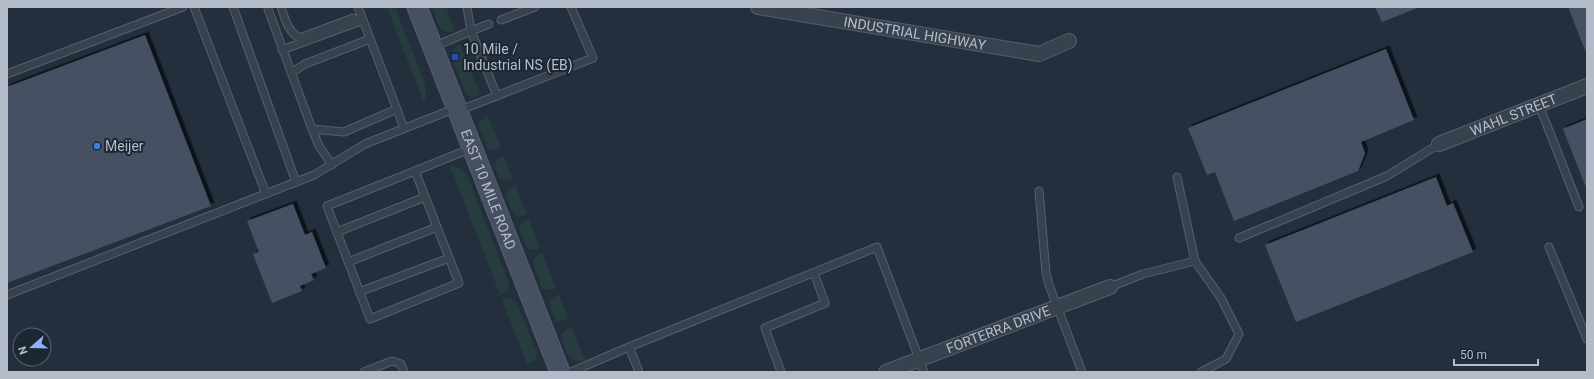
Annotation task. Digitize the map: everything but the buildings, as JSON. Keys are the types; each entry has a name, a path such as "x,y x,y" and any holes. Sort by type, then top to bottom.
{"main road":[{"name":"EAST 10 MILE ROAD","path":"417,7 560,372"}],"street":[{"name":"INDUSTRIAL HIGHWAY","path":"758,7 781,9 1039,54 1069,41"},
{"name":"WAHL STREET","path":"1439,144 1587,86"},
{"name":"FORTERRA DRIVE","path":"886,372 922,366 1056,307 1110,287"}],"lane":[{"path":"7,74 183,7"},
{"path":"194,7 266,194"},
{"path":"233,7 296,182"},
{"path":"281,7 284,17 293,34 300,38 354,18 361,21"},
{"path":"358,7 361,21 370,39 404,128"},
{"path":"467,7 471,31 497,96"},
{"path":"501,20 534,7"},
{"path":"7,294 314,175 365,144 404,128 497,96 593,58 571,7"},
{"path":"269,8 282,50 312,129 319,146 332,165"},
{"path":"282,50 361,21"},
{"path":"433,47 489,24"},
{"path":"291,73 305,64 370,39"},
{"path":"1539,105 1579,207"},
{"path":"312,129 344,132 397,108"},
{"path":"1239,238 1387,176 1439,144"},
{"path":"415,171 459,283 370,319 327,206 472,148"},
{"path":"1177,177 1195,260 1221,298 1239,334 1226,359 1201,372"},
{"path":"1039,191 1046,273 1056,307 1082,372"},
{"path":"337,232 425,197"},
{"path":"348,262 437,227"},
{"path":"571,372 629,347 877,247 922,366"},
{"path":"1548,247 1587,339"},
{"path":"360,292 449,258"},
{"path":"1110,287 1143,274 1195,260"},
{"path":"781,372 764,328 825,304 814,273"},
{"path":"629,347 639,372"},
{"path":"364,372 392,362 401,364 404,372"}],"green space":[{"path":"387,7 395,7 425,83 426,96 424,103"},
{"path":"432,7 446,7 455,31 445,31 439,26"},
{"path":"460,44 480,95 472,98 466,94 453,60 453,50"},
{"path":"488,116 501,148 492,150 488,149 478,125 480,121"},
{"path":"504,156 513,179 500,180 494,166 498,158"},
{"path":"450,166 461,168 467,175 509,283 509,290 500,295"},
{"path":"515,185 527,214 521,216 514,215 506,195"},
{"path":"529,219 540,248 531,250 527,248 519,228 523,221"},
{"path":"542,253 556,288 551,290 542,288 533,263 535,258"},
{"path":"559,295 568,319 559,322 556,321 549,303 554,297"},
{"path":"511,298 517,303 537,354 535,360 527,364 502,300"},
{"path":"571,327 585,360 574,360 568,355 561,335"}],"place":[{"name":"10 Mile / Industrial NS (EB)","path":"455,57"},
{"name":"Meijer","path":"97,146"}]}
